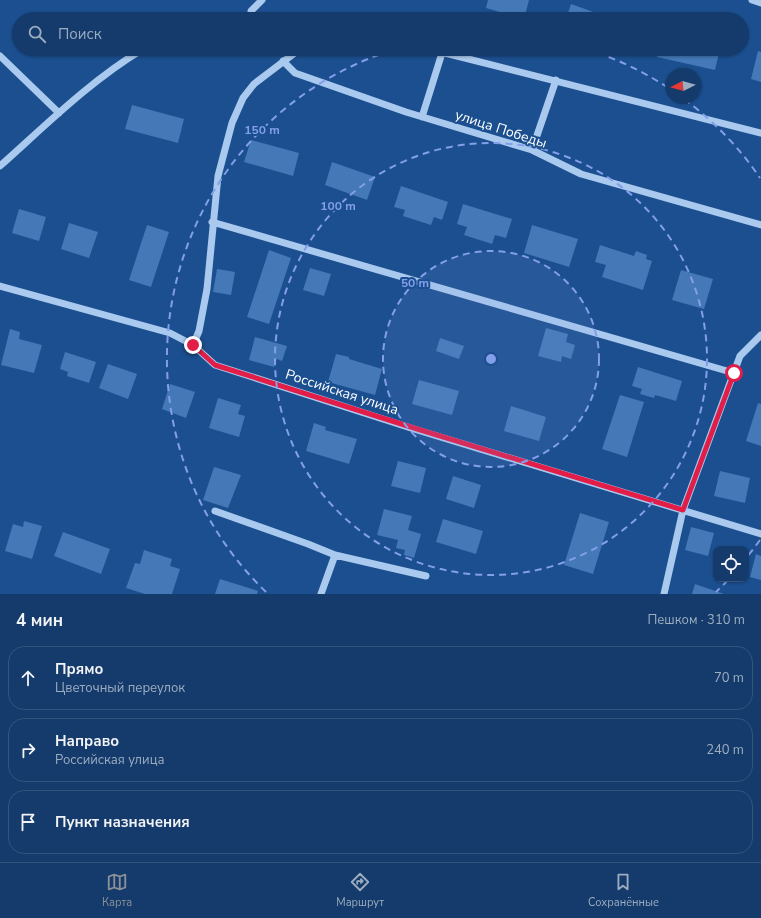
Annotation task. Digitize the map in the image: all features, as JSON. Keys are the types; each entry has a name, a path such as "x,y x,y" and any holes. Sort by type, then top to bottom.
{"street":[{"path":"250,12 262,0"},
{"path":"752,0 761,3"},
{"path":"0,56 59,113"},
{"path":"0,166 59,113 120,63 132,56"},
{"path":"193,345 199,331 206,289 218,176 235,116 243,98 254,84 290,56"},
{"path":"422,117 441,56"},
{"path":"455,56 556,80 761,133"},
{"name":"улица Победы","path":"283,61 295,73 422,117 532,150 581,174 761,225"},
{"path":"532,150 556,80"},
{"path":"212,222 734,373"},
{"name":"Российская улица","path":"0,286 170,334 193,345 215,365 414,428 761,534"},
{"path":"664,594 683,510 740,356 761,335"},
{"path":"215,511 335,555 426,576"},
{"path":"321,594 335,555"}],"building":[{"path":"488,0 529,0 526,12 500,12 486,8"},
{"path":"571,4 593,12 568,12"},
{"path":"758,51 761,52 761,82 751,79"},
{"path":"657,56 718,56 715,70"},
{"path":"132,105 184,119 178,143 125,129"},
{"path":"251,140 299,153 293,176 244,162"},
{"path":"332,162 375,177 367,200 325,185"},
{"path":"401,186 448,202 442,220 434,217 431,225 403,216 405,210 394,207"},
{"path":"463,204 512,219 506,238 495,235 492,244 464,235 467,227 457,224"},
{"path":"19,209 46,217 39,241 12,233"},
{"path":"69,223 98,232 89,258 61,249"},
{"path":"147,225 169,232 151,287 129,280"},
{"path":"532,225 578,239 569,267 524,253"},
{"path":"600,245 634,256 636,251 647,255 646,259 652,261 643,290 602,277 606,265 595,262"},
{"path":"269,250 291,258 269,324 247,317"},
{"path":"310,268 331,274 324,296 303,290"},
{"path":"217,269 235,272 231,295 213,292"},
{"path":"681,270 713,279 704,309 672,300"},
{"path":"546,328 568,334 566,342 575,345 571,359 562,356 561,362 538,356"},
{"path":"10,329 20,332 19,339 42,345 34,373 1,365"},
{"path":"255,337 287,346 282,361 277,359 274,367 249,360"},
{"path":"440,338 464,346 459,359 436,351"},
{"path":"65,352 96,362 89,383 67,376 68,372 60,369"},
{"path":"336,354 382,369 375,395 328,382"},
{"path":"108,364 137,374 128,399 99,388"},
{"path":"638,367 682,381 676,401 655,395 654,398 640,394 642,389 632,386"},
{"path":"419,380 459,391 452,415 412,404"},
{"path":"170,384 195,392 186,418 162,409"},
{"path":"620,395 644,402 627,457 602,449"},
{"path":"218,398 241,405 238,414 245,416 239,437 209,428"},
{"path":"758,403 761,404 761,446 746,441"},
{"path":"511,406 546,417 539,441 504,431"},
{"path":"314,423 326,427 325,430 357,439 349,464 306,451"},
{"path":"398,461 426,468 420,493 391,486"},
{"path":"214,467 241,475 228,508 203,500"},
{"path":"720,471 750,478 745,503 714,496"},
{"path":"453,476 481,485 474,508 446,499"},
{"path":"384,509 412,516 408,530 421,534 414,558 404,555 405,550 396,548 398,540 377,535"},
{"path":"580,513 609,522 593,574 564,565"},
{"path":"443,519 483,531 476,554 436,542"},
{"path":"24,521 42,526 32,559 5,551 13,524 23,527"},
{"path":"691,527 714,533 708,556 685,550"},
{"path":"63,532 110,549 101,574 54,556"},
{"path":"144,550 172,559 170,566 180,569 172,594 145,594 126,588 135,563 140,564"},
{"path":"756,554 761,556 761,580 750,577"},
{"path":"220,579 258,591 257,594 215,594"},
{"path":"695,584 724,594 692,594"}],"route":[{"path":"193,345 215,365 414,428 683,510 734,373"}]}
